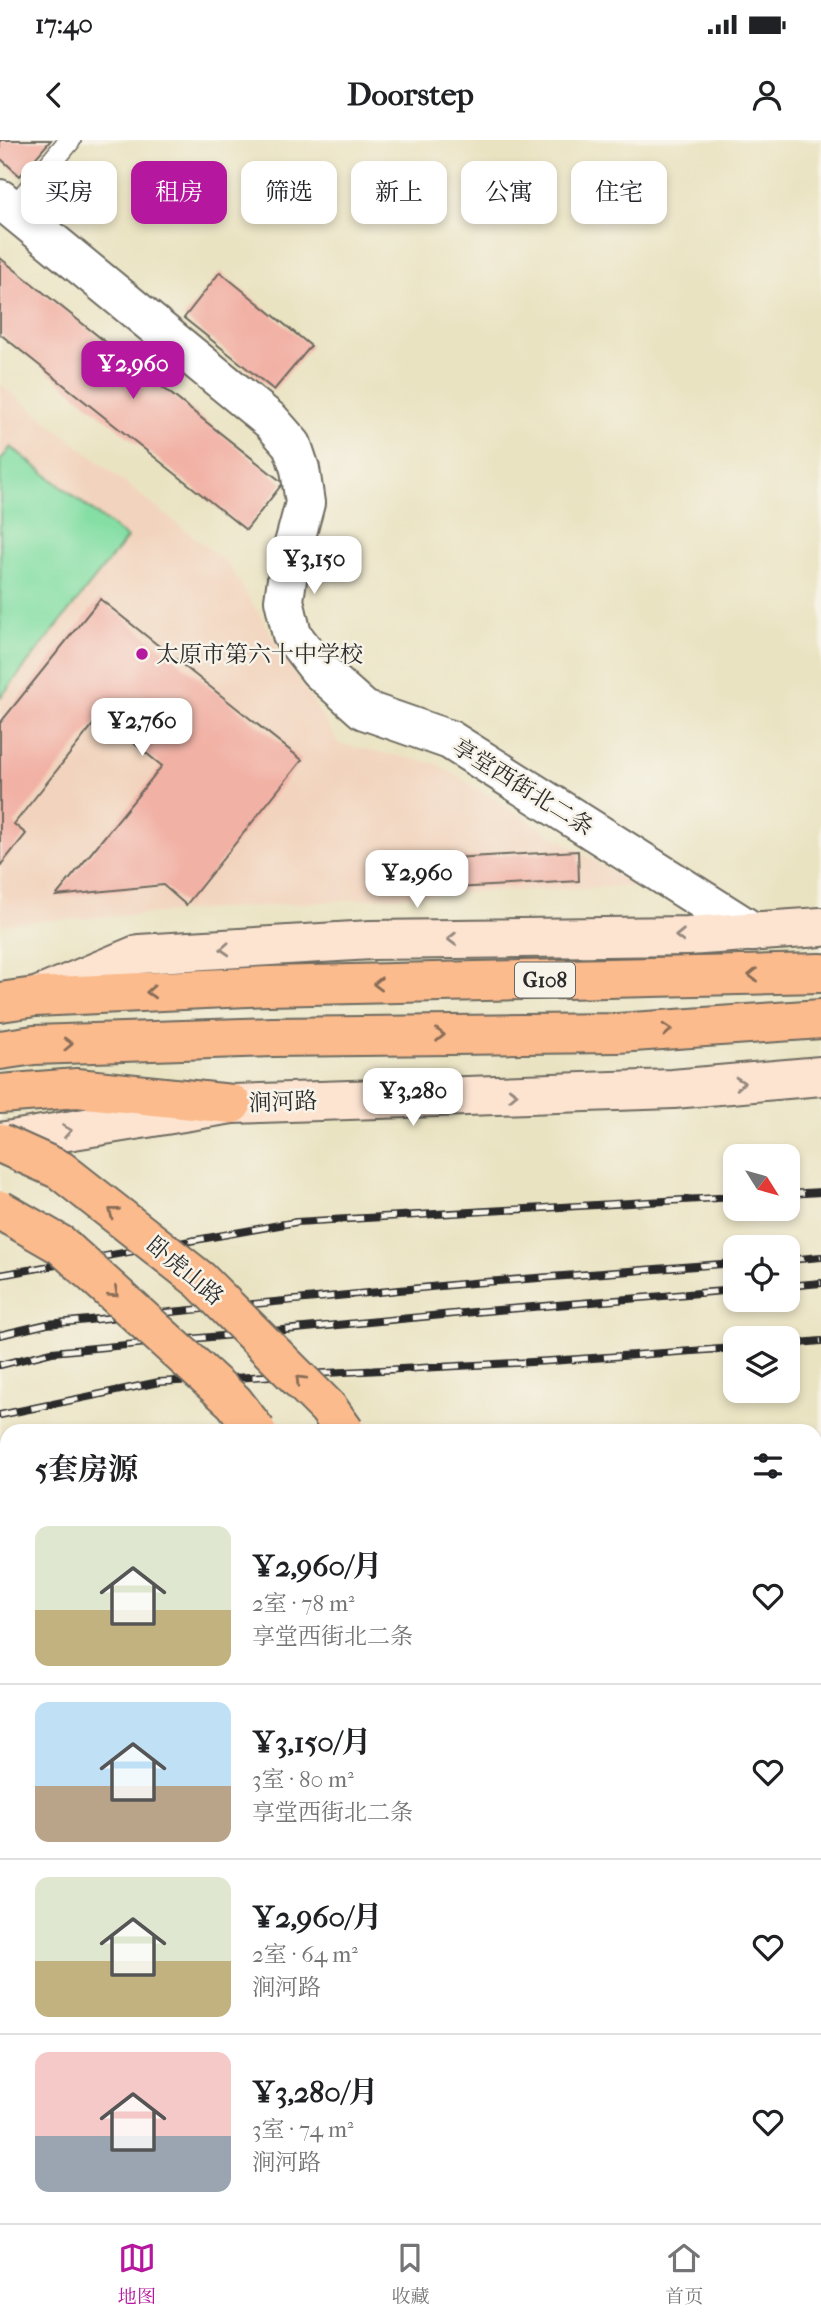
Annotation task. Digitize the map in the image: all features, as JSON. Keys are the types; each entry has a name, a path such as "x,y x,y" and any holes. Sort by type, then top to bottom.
{"main road":[{"path":"17,1000 139,954 371,940 688,936 821,927"},
{"name":"G108","path":"17,1000 268,986 821,973"},
{"path":"0,1051 34,1045 273,1037 618,1033 821,1019"},
{"path":"0,1094 76,1087 273,1037"},
{"name":"涧河路","path":"0,1142 232,1104 673,1089 821,1076"},
{"path":"76,1087 232,1104"},
{"name":"卧虎山路","path":"0,1142 60,1170 200,1280 328,1408 339,1424"},
{"path":"0,1210 61,1245 234,1402 251,1424"}],"street":[{"name":"享堂西街北二条","path":"6,204 271,421 292,445 300,469 305,503 290,559 284,600 292,635 319,670 364,709 450,740 753,932"}],"lane":[{"path":"6,204 70,140"}],"shaded area":[{"name":"太原市第六十中学校","path":"0,384 228,564 339,744 437,764 635,886 436,894 0,924"}],"green space":[{"path":"11,447 127,538 0,698 0,461"}],"building":[{"path":"0,140 51,140 33,161 21,161 20,176 0,158"},
{"path":"0,258 283,483 246,530 0,334"},
{"path":"220,272 311,346 274,390 184,318"},
{"path":"100,599 302,760 186,905 163,885 56,896 162,766 100,716 14,824 26,834 0,866 0,723"},
{"path":"578,851 579,881 418,890 417,860"}],"railway":[{"path":"800,1193 821,1192"},
{"path":"0,1275 296,1222 723,1198"},
{"path":"800,1259 821,1257"},
{"path":"0,1335 47,1324 472,1283 723,1264"},
{"path":"800,1285 821,1283"},
{"path":"0,1365 52,1352 723,1291"},
{"path":"800,1343 821,1341"},
{"path":"0,1415 159,1382 723,1349"}],"place":[{"name":"太原市第六十中学校","path":"142,654"}]}
